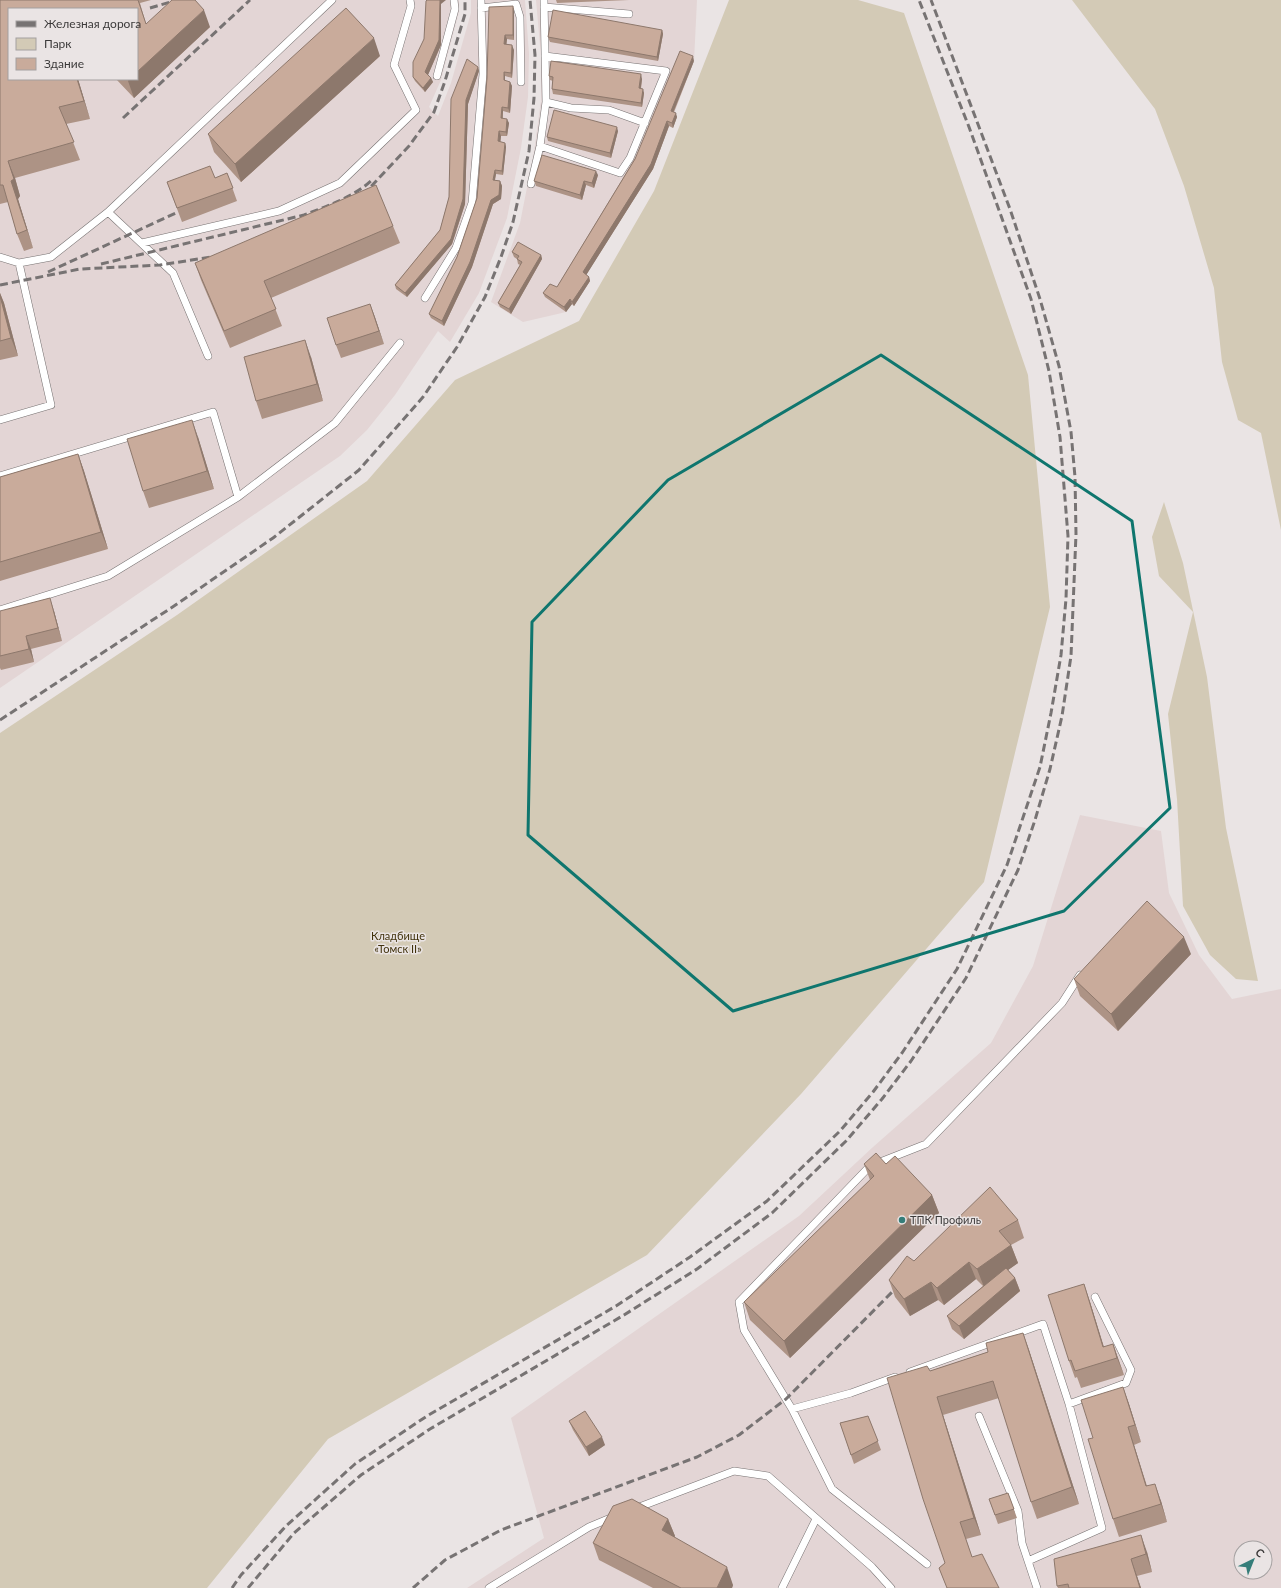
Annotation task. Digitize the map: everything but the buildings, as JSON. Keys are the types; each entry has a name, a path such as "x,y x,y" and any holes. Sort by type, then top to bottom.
{"lane":[{"path":"0,257 18,263 51,257 108,212 332,0"},
{"path":"142,243 279,211 340,183 416,110 394,65 411,6 410,0"},
{"path":"437,76 455,9 454,0"},
{"path":"425,298 456,248 472,203 483,74 481,4 516,4 520,17 521,82"},
{"path":"531,184 540,146 546,102 544,4 629,14"},
{"path":"540,146 620,173 630,158 666,71 545,56"},
{"path":"546,102 571,108 609,110 645,123"},
{"path":"108,212 173,273 208,356"},
{"path":"0,420 51,406 18,263"},
{"path":"0,610 108,576 238,498 334,423 400,343"},
{"path":"0,476 213,412 238,498"},
{"path":"927,1564 832,1489 792,1409 744,1330 739,1302 870,1166 926,1144 1062,1003 1084,968"},
{"path":"1069,1404 1126,1383 1130,1370 1095,1298"},
{"path":"792,1409 851,1393 1043,1324 1069,1404 1102,1528 1028,1561"},
{"path":"979,1416 1018,1510 1022,1543 1037,1588"},
{"path":"489,1588 589,1527 734,1471 768,1476 872,1567 891,1588"},
{"path":"782,1588 816,1519"}],"highlighted area":[{"path":"881,355 1132,521 1170,808 1064,911 733,1011 528,835 532,622 668,480"}],"shaded area":[{"path":"0,0 459,0 459,12 441,80 429,107 438,116 451,83 471,13 471,0 525,0 529,54 528,97 521,148 507,218 479,293 450,342 438,331 395,395 367,430 340,456 0,688"},
{"path":"536,0 697,0 694,61 653,169 585,276 590,281 574,306 571,304 566,312 523,322 491,302 520,223 534,152 541,100 541,57"},
{"path":"1080,815 1161,831 1169,893 1199,955 1232,999 1281,989 1281,1588 467,1588 544,1538 511,1418 799,1216 873,1147 991,1043 1033,966"}],"green space":[{"name":"Кладбище «Томск II»","path":"729,0 858,0 904,13 1028,375 1050,607 984,882 801,1094 647,1255 328,1439 207,1588 0,1588 0,733 177,615 367,481 455,380 579,321 654,191"},
{"path":"1072,0 1281,0 1281,530 1261,433 1238,420 1222,362 1214,288 1184,186 1155,109"},
{"path":"1164,502 1183,563 1207,677 1226,828 1258,981 1236,979 1210,955 1183,906 1177,799 1168,714 1193,612 1159,576 1152,537"}],"railway":[{"path":"150,8 177,0"},
{"path":"123,118 250,0"},
{"path":"363,195 409,146 434,112 465,14 465,0"},
{"path":"0,720 174,606 273,538 359,470 423,397 457,347 485,297 513,222 529,151 534,98 535,55 530,0"},
{"path":"232,1588 241,1575 286,1526 355,1464 427,1416 616,1306 690,1257 767,1201 840,1131 873,1092 902,1053 957,969 1007,865 1040,767 1061,655 1066,599 1068,536 1060,437 1049,371 1031,299 969,127 919,0"},
{"path":"248,1588 294,1533 361,1475 430,1429 624,1315 697,1269 772,1213 846,1141 882,1099 911,1061 966,978 1018,870 1050,769 1062,716 1071,656 1076,534 1075,477 1071,432 1059,366 1040,299 1010,209 931,0"},
{"path":"101,264 304,215 349,196 372,180"},
{"path":"48,272 178,212"},
{"path":"0,285 80,269 160,265 217,256"},
{"path":"413,1588 445,1560 501,1530 697,1457 739,1435 786,1399 900,1284"}],"place":[{"name":"ТПК Профиль","path":"902,1220"}]}
